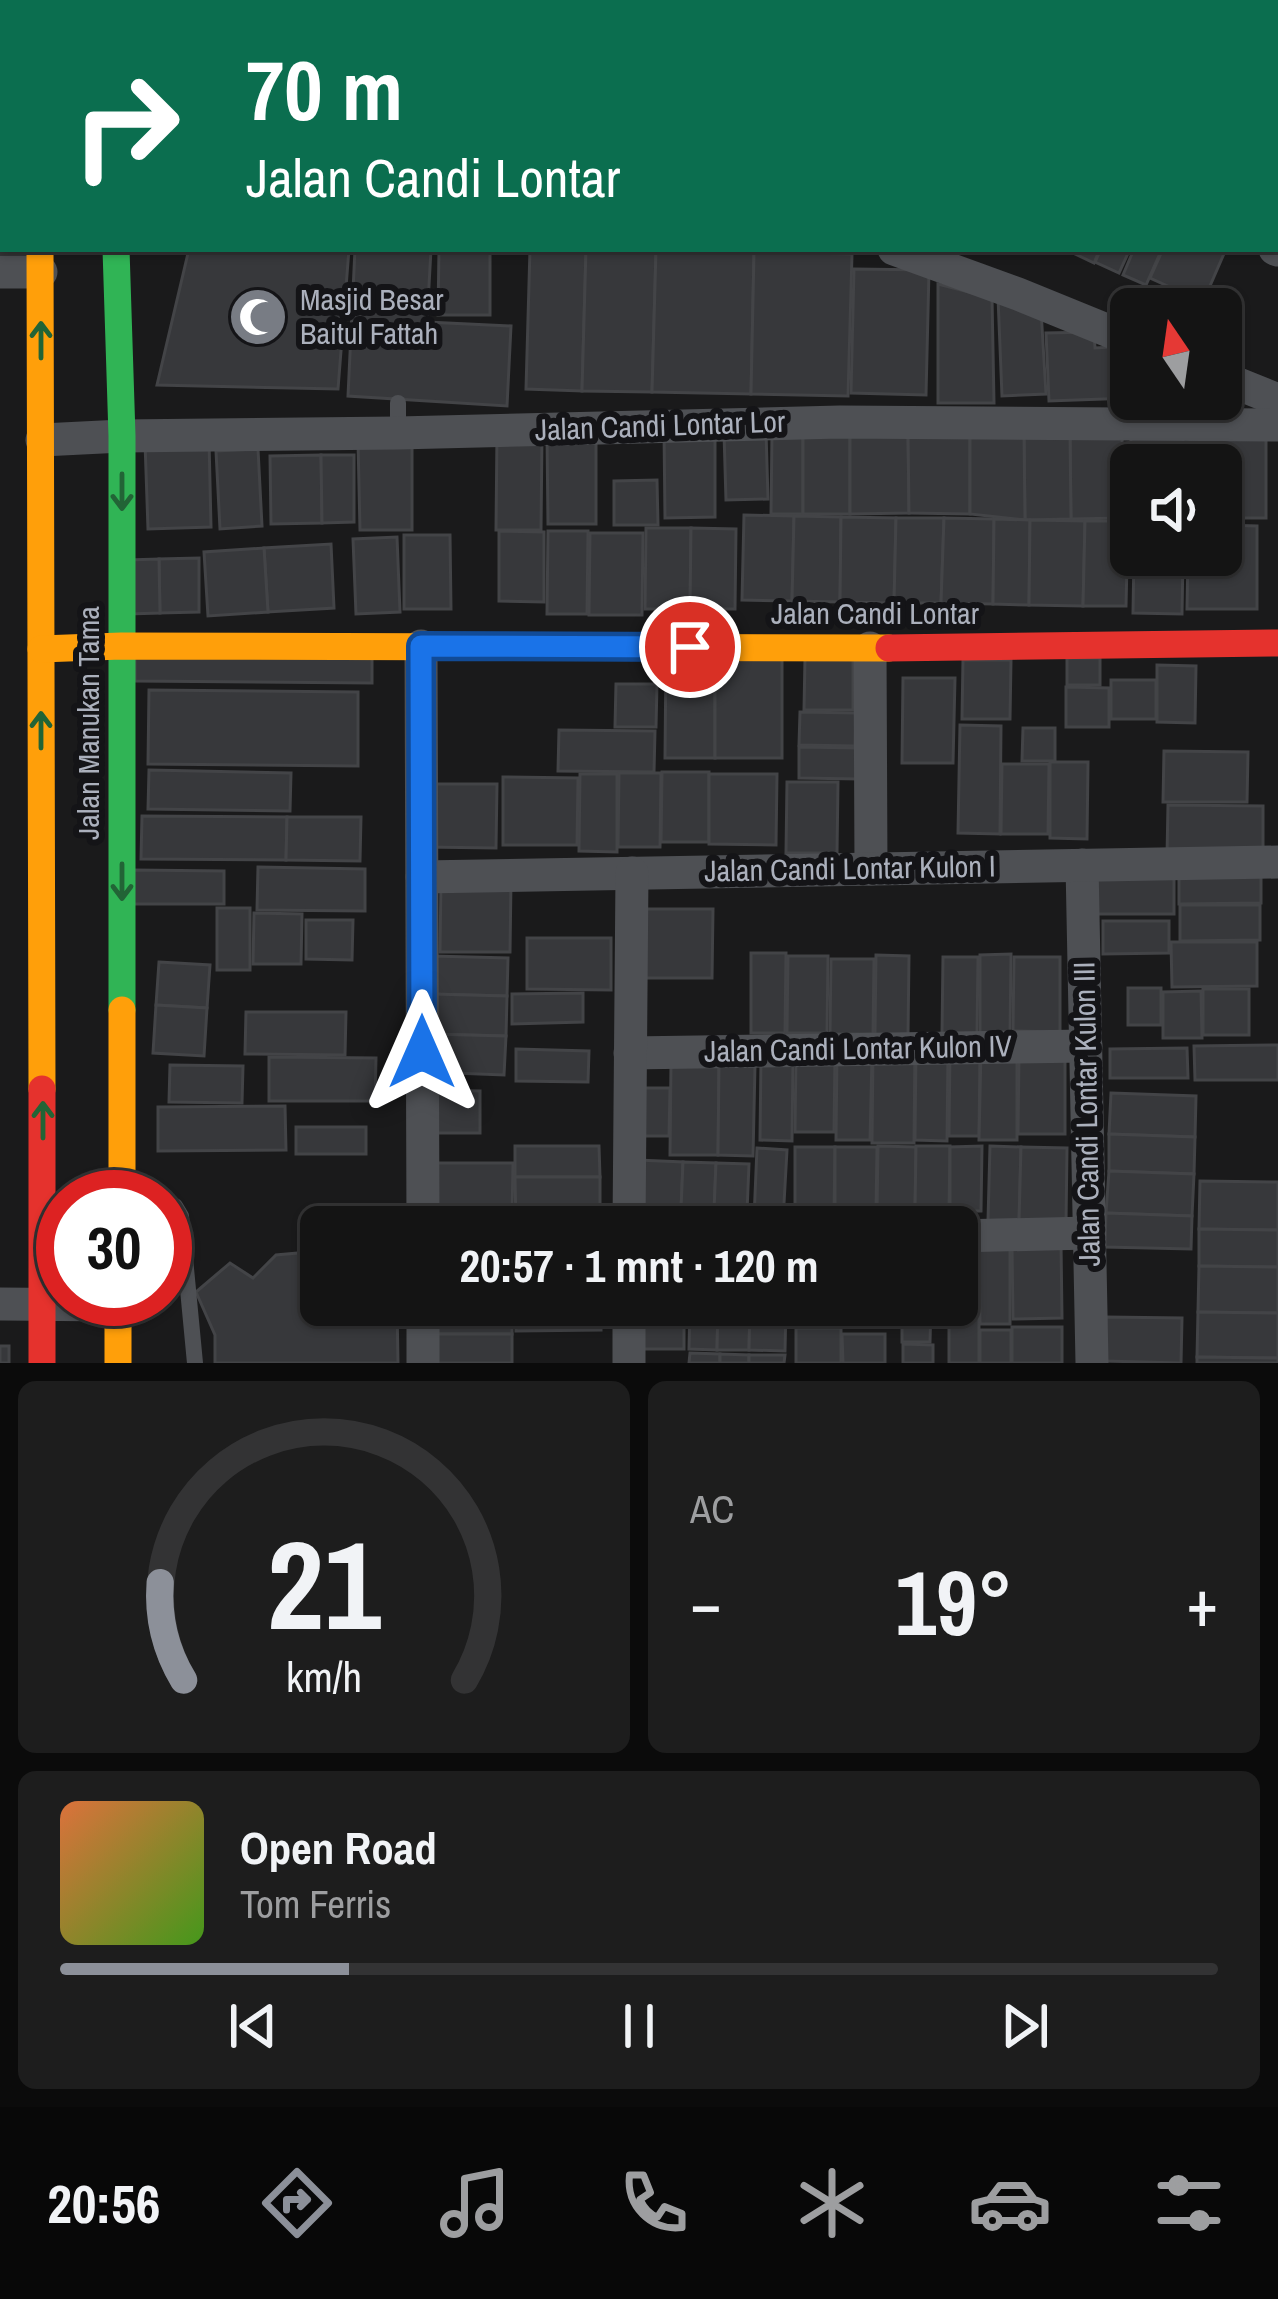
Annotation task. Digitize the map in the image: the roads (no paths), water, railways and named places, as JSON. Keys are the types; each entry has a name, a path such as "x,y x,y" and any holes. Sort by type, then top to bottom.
{"street":[{"name":"Jalan Manukan Tama","path":"116,252 122,436 123,1170"},
{"path":"902,252 1110,331"},
{"name":"Jalan Manukan Tama","path":"41,261 43,1170"},
{"path":"0,272 41,261"},
{"path":"1242,385 1278,400"},
{"name":"Jalan Candi Lontar Lor","path":"41,440 398,418 1278,425"},
{"name":"Jalan Candi Lontar","path":"41,649 1278,643"},
{"path":"421,646 423,1206"},
{"path":"870,648 872,869"},
{"name":"Jalan Candi Lontar Kulon I","path":"422,877 1278,862"},
{"name":"Jalan Candi Lontar Kulon III","path":"1082,865 1092,1363"},
{"path":"629,1206 632,873"},
{"name":"Jalan Candi Lontar Kulon IV","path":"630,1053 1086,1046"},
{"path":"978,1236 1089,1233"},
{"path":"0,1304 36,1304"},
{"name":"Jalan Manukan Tama","path":"42,1363 43,1326"},
{"path":"118,1326 118,1363"},
{"path":"423,1326 424,1363"},
{"path":"628,1363 629,1326"}],"lane":[{"path":"192,1326 195,1363"}],"place":[{"name":"Masjid Besar Baitul Fattah","path":"258,317"}]}
